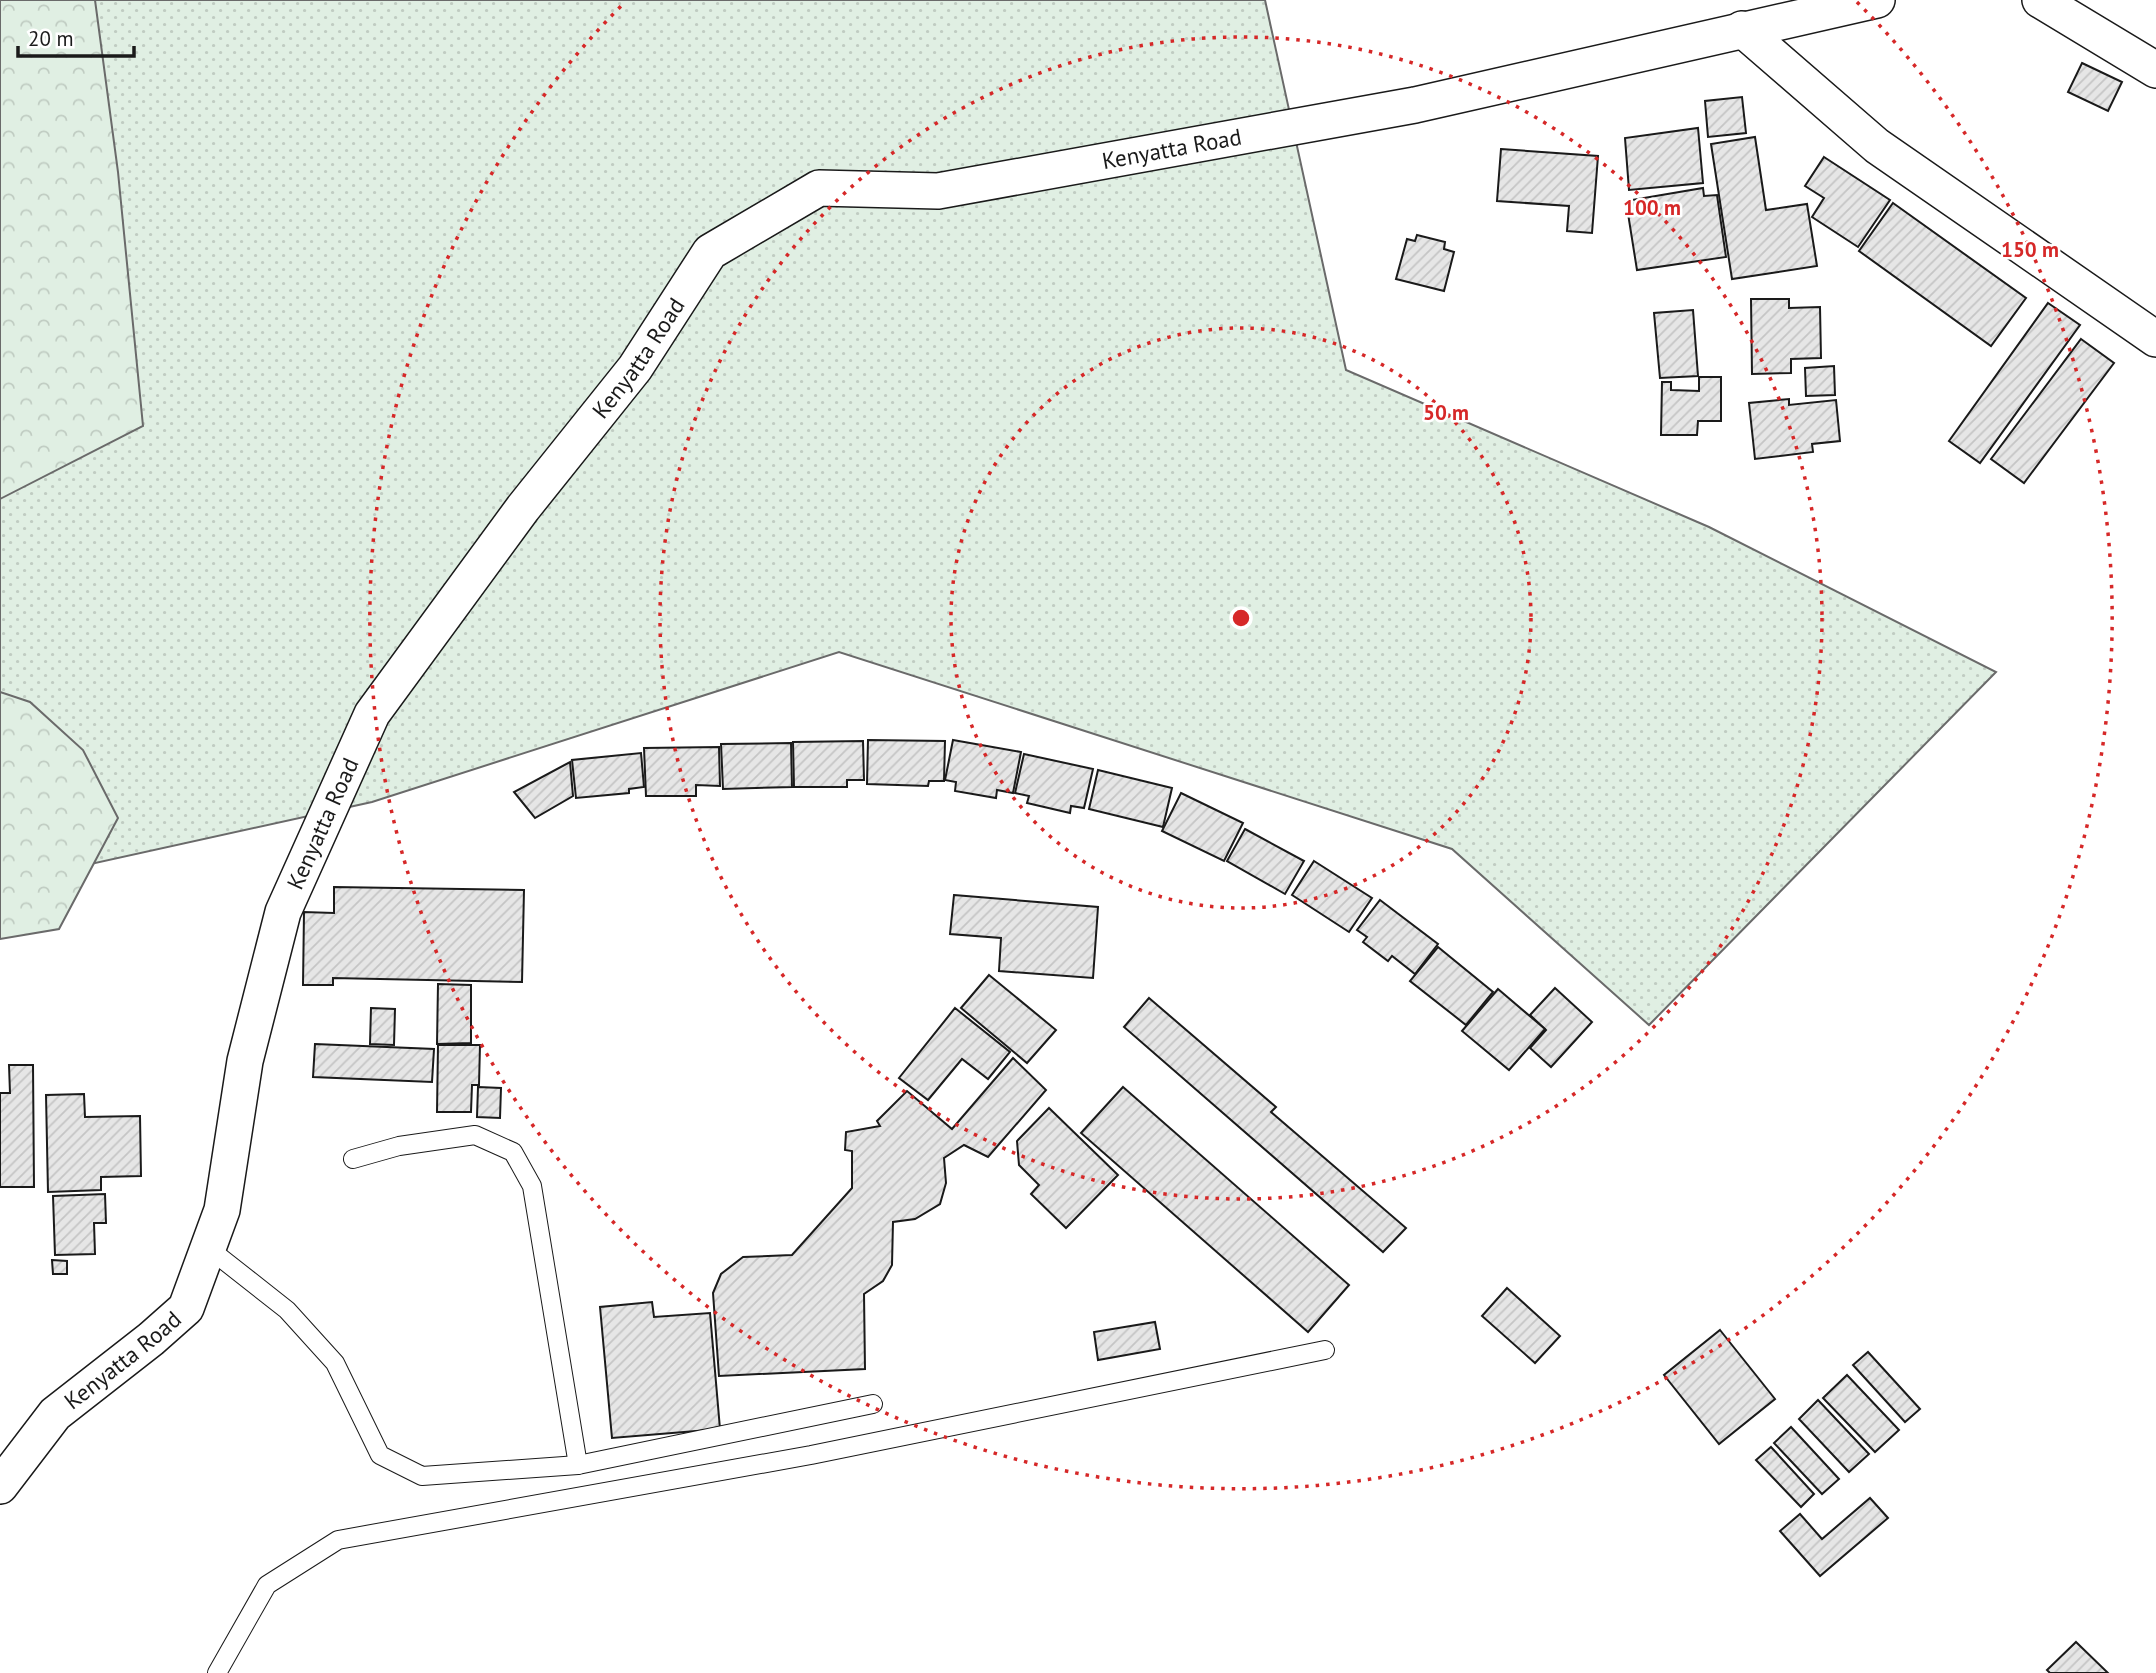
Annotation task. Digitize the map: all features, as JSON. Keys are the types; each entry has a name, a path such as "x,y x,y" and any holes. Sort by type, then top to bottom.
{"street":[{"name":"Kenyatta Road","path":"0,1486 55,1414 186,1308 222,1210 245,1061 283,912 372,714 523,508 635,368 710,252 819,188 938,191 1415,104 1877,0"},
{"path":"2040,0 2156,69"},
{"path":"1742,29 1877,146 2156,339"}],"lane":[{"path":"353,1159 399,1146 475,1135 513,1152 532,1186 578,1465"},
{"path":"207,1247 287,1310 335,1363 380,1455 422,1476 578,1465 873,1404"},
{"path":"217,1673 267,1586 338,1540 811,1455 1325,1350"}],"green space":[{"path":"0,0 1265,0 1346,370 1709,527 1996,672 1649,1025 1452,849 839,652 372,802 0,884"},
{"path":"0,0 95,0 118,172 143,426 0,499"},
{"path":"0,692 30,702 83,750 118,818 59,929 0,939"}],"building":[{"path":"2082,63 2122,82 2108,111 2068,92"},
{"path":"1742,97 1746,133 1708,137 1705,101"},
{"path":"1698,128 1703,183 1629,190 1625,138"},
{"path":"1755,137 1766,210 1807,204 1817,266 1732,279 1711,144"},
{"path":"1501,149 1598,156 1592,233 1567,231 1569,206 1497,201"},
{"path":"1824,157 1890,200 1858,247 1812,217 1824,198 1805,186"},
{"path":"1703,188 1704,196 1717,195 1726,257 1637,270 1626,201"},
{"path":"1893,203 2026,298 1991,346 1859,251"},
{"path":"1417,235 1445,242 1444,249 1454,252 1444,291 1396,279 1407,239 1415,241"},
{"path":"1751,299 1789,299 1789,308 1820,307 1821,358 1791,359 1791,373 1752,374"},
{"path":"2048,303 2080,325 1980,463 1949,441"},
{"path":"1693,310 1698,376 1660,378 1654,313"},
{"path":"2081,339 2114,363 2024,483 1991,459"},
{"path":"1834,366 1835,395 1806,396 1805,368"},
{"path":"1699,377 1721,377 1721,421 1698,421 1697,435 1661,435 1662,382 1671,382 1671,390 1699,391"},
{"path":"1789,399 1789,405 1836,400 1840,441 1812,444 1813,452 1755,459 1749,403"},
{"path":"868,740 945,741 944,781 929,781 928,786 867,784"},
{"path":"953,740 1021,752 1013,793 997,790 996,798 955,791 956,782 945,780"},
{"path":"863,741 864,780 847,780 847,787 794,787 793,742"},
{"path":"791,743 792,787 723,789 721,744"},
{"path":"719,747 720,786 696,785 696,796 646,796 644,748"},
{"path":"641,753 644,787 629,789 629,793 576,798 572,760"},
{"path":"1024,754 1093,769 1084,808 1071,806 1070,813 1027,803 1029,796 1015,793"},
{"path":"570,762 573,796 535,818 514,792"},
{"path":"1098,770 1172,788 1163,827 1089,809"},
{"path":"1181,793 1243,823 1224,861 1162,831"},
{"path":"1245,829 1304,861 1285,894 1227,861"},
{"path":"1314,861 1372,898 1349,932 1292,895"},
{"path":"334,887 524,890 522,982 333,978 333,985 303,985 304,912 334,913"},
{"path":"954,895 1098,907 1093,978 999,971 1001,938 950,934"},
{"path":"1380,900 1438,944 1415,974 1392,956 1388,961 1363,942 1367,937 1357,930"},
{"path":"1438,947 1493,992 1466,1025 1410,981"},
{"path":"989,975 1056,1030 1027,1063 961,1008"},
{"path":"438,984 471,985 471,1043 437,1044"},
{"path":"1555,988 1592,1022 1551,1067 1530,1048 1546,1030 1530,1015"},
{"path":"1498,989 1545,1029 1509,1070 1462,1031"},
{"path":"1149,998 1276,1107 1271,1112 1406,1228 1383,1252 1124,1027"},
{"path":"371,1008 395,1009 394,1045 370,1044"},
{"path":"955,1008 1010,1052 988,1079 962,1059 928,1100 899,1078"},
{"path":"315,1044 434,1049 432,1082 313,1077"},
{"path":"438,1045 480,1045 479,1085 472,1085 471,1112 437,1112"},
{"path":"1013,1058 1046,1090 988,1157 964,1145 944,1158 946,1183 940,1204 915,1219 893,1222 892,1265 883,1281 864,1294 865,1369 719,1376 713,1293 721,1274 743,1257 792,1255 852,1188 852,1151 845,1150 846,1132 880,1126 877,1121 907,1091 952,1129"},
{"path":"9,1065 33,1065 34,1187 0,1187 0,1093 10,1093"},
{"path":"478,1087 501,1088 500,1118 477,1117"},
{"path":"1123,1087 1349,1285 1308,1332 1081,1133"},
{"path":"84,1094 85,1117 140,1116 141,1176 101,1177 101,1190 48,1192 46,1095"},
{"path":"1049,1108 1118,1175 1066,1228 1031,1194 1039,1185 1019,1165 1017,1141"},
{"path":"105,1194 106,1223 94,1223 95,1254 55,1255 53,1196"},
{"path":"52,1260 67,1261 67,1274 53,1274"},
{"path":"1507,1288 1560,1336 1535,1363 1482,1316"},
{"path":"652,1302 654,1317 710,1313 720,1429 612,1438 600,1307"},
{"path":"1155,1322 1160,1349 1098,1360 1094,1332"},
{"path":"1720,1330 1775,1399 1719,1444 1664,1375"},
{"path":"1868,1352 1920,1409 1905,1422 1853,1365"},
{"path":"1847,1375 1899,1430 1875,1452 1823,1398"},
{"path":"1818,1400 1869,1454 1849,1472 1799,1419"},
{"path":"1791,1427 1839,1479 1822,1494 1774,1443"},
{"path":"1771,1447 1814,1494 1801,1507 1756,1460"},
{"path":"1870,1498 1888,1518 1820,1576 1780,1531 1800,1514 1822,1539"},
{"path":"2076,1642 2108,1673 2050,1673 2047,1670"}]}
